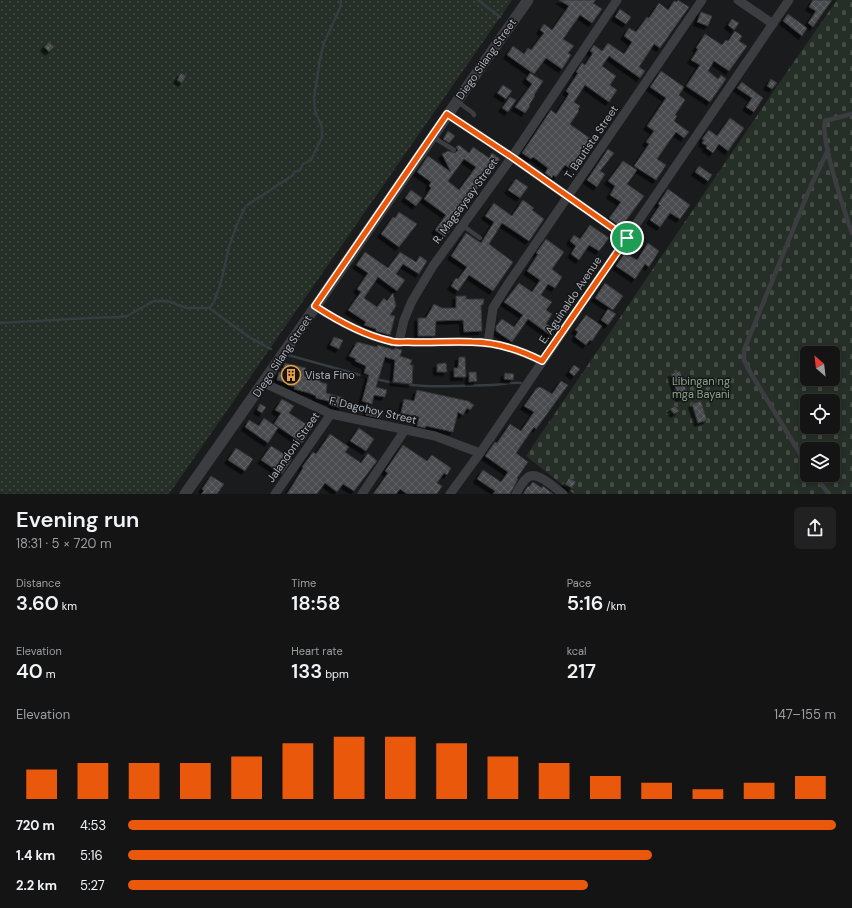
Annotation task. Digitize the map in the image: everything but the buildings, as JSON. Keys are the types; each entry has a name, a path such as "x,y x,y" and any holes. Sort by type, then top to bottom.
{"street":[{"name":"Diego Silang Street","path":"185,494 264,383 447,114 528,0"},
{"name":"R. Magsaysay Street","path":"399,342 404,320 412,301 433,266 512,157 617,0"},
{"name":"T. Bautista Street","path":"488,344 493,308 702,0"},
{"path":"738,0 772,24"},
{"name":"E. Aguinaldo Avenue","path":"450,494 480,453 772,24 790,0"},
{"path":"447,114 512,157 627,238"},
{"path":"315,306 334,319 391,342 473,342 498,344 525,352 542,361"},
{"name":"F. Dagohoy Street","path":"264,383 331,414 435,436 480,453"},
{"name":"Jalandoni Street","path":"275,494 331,414"},
{"path":"362,494 405,430"},
{"path":"516,494 527,477 534,475 540,477 560,493"}],"lane":[{"path":"457,100 474,115"},
{"path":"852,114 825,121 823,126 841,203 852,234"},
{"path":"432,137 454,150"},
{"path":"800,454 750,372 744,360 744,350 810,188 828,150"},
{"path":"462,225 480,238"},
{"path":"820,482 829,494"}],"green space":[{"path":"0,0 512,0 169,494 0,494"},
{"name":"Libingan ng mga Bayani","path":"837,0 852,0 852,494 574,494 526,456"}],"waterway":[{"path":"0,323 127,316 154,301 167,301 187,308 209,308 214,302 221,282 229,247 238,222 246,206 293,175 294,172 300,170 303,164 311,160 322,137 322,127 315,111 314,98 324,43 340,8 341,0"},
{"path":"478,0 500,17"},
{"path":"209,308 249,337 271,349"},
{"path":"288,355 371,378"},
{"path":"376,379 418,386 461,386 521,383"}],"place":[{"name":"Vista Fino","path":"291,375"}],"route":[{"path":"447,114 512,157 627,238 542,361 525,352 498,344 473,342 391,342 334,319 315,306 447,114"}]}
